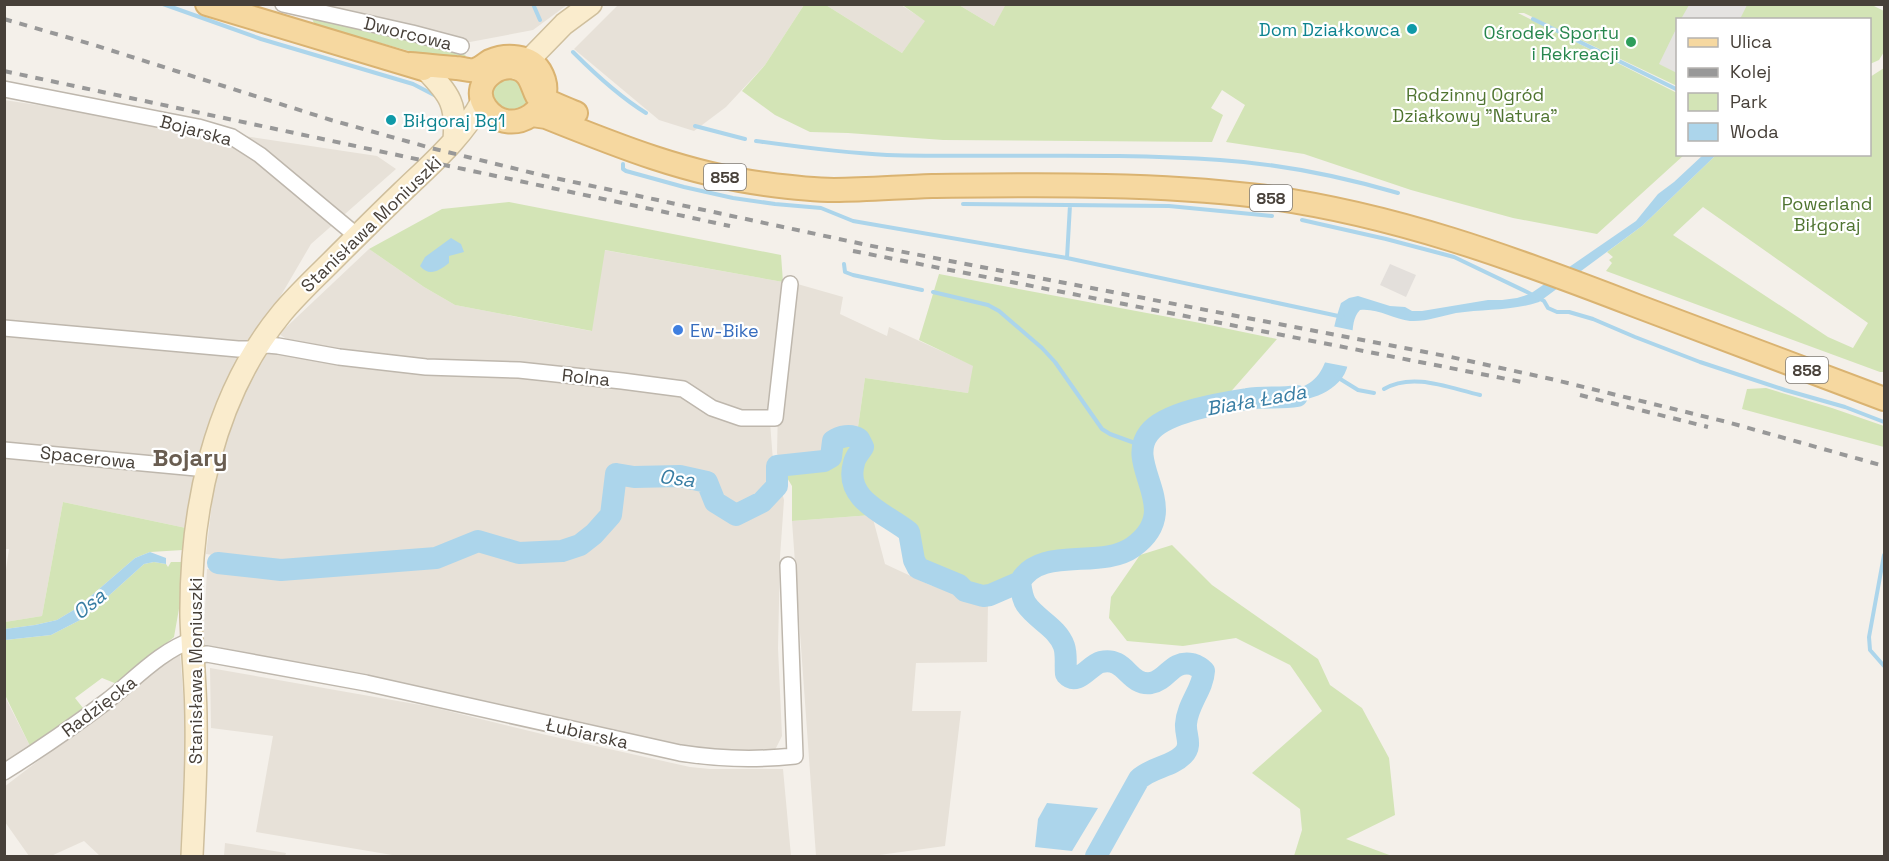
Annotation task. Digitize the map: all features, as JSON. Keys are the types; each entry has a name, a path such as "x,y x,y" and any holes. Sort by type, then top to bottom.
{"main road":[{"path":"207,4 418,67 473,88 487,109 498,118"},
{"path":"418,67 475,70 503,57 516,57 529,68"},
{"path":"481,98 483,82 491,74 502,69 529,68"},
{"path":"529,68 526,74 537,96 538,107"},
{"name":"858","path":"498,118 515,122 538,107 546,117 646,156 748,182 833,190 928,186 1189,189 1281,199 1380,218 1459,240 1516,260 1884,399"}],"street":[{"name":"Dworcowa","path":"284,4 461,46"},
{"path":"529,68 547,63 576,29 590,5"},
{"path":"303,34 309,10"},
{"path":"418,67 444,88 451,100 454,114 453,142"},
{"name":"Bojarska","path":"4,88 198,127 232,137 260,154 357,236"},
{"name":"Stanisława Moniuszki","path":"192,856 197,742 192,597 196,543 207,469 227,405 257,347 291,303 453,142 481,98"},
{"name":"Stanisława Moniuszki","path":"453,142 465,140 491,120 498,118"},
{"name":"Rolna","path":"257,347 278,345 339,357 426,367 519,370 683,389 712,408 741,418 775,418 790,284"},
{"path":"4,328 204,347 238,349 257,347"},
{"name":"Spacerowa","path":"4,450 207,469"},
{"name":"Łubiarska","path":"193,648 207,654 366,683 680,753 711,758 770,759 795,756 788,565"},
{"name":"Radzięcka","path":"4,772 107,701 167,652 183,643 193,648"}],"shaded area":[{"path":"324,4 567,5 533,30 470,42 321,7"},
{"path":"1689,4 1747,5 1740,18 1682,18"},
{"path":"618,5 804,5 765,65 726,107 694,131 659,120 574,49"},
{"path":"826,5 901,5 926,21 902,53"},
{"path":"959,5 1006,5 994,26"},
{"path":"1676,29 1676,72 1659,64"},
{"path":"4,100 377,156 396,169 311,244 211,415 186,528 63,502 42,616 5,622 5,576 9,549 4,549"},
{"path":"369,249 424,287 455,305 591,331 604,250 783,282 775,411 748,414 715,406 691,390 425,363 316,347 279,334"},
{"path":"1390,264 1416,275 1406,297 1380,285"},
{"path":"794,283 843,297 840,314 887,336 889,327 974,366 968,393 865,378 857,434 830,437 822,457 780,464 777,453 778,408"},
{"path":"267,353 390,368 559,380 680,393 770,422 772,483 759,500 736,510 718,500 709,479 670,471 614,471 605,515 593,531 578,542 520,549 477,536 435,554 282,565 206,554 213,494 223,442 240,397 260,360"},
{"path":"622,480 667,481 698,487 720,514 745,522 756,510 766,508 780,485 784,500 778,648 782,736 775,750 701,751 203,648 207,569 270,575 304,575 366,564 429,565 453,558 477,547 517,558 555,559 584,546 610,519 613,503"},
{"path":"872,515 885,564 930,585 988,603 987,662 916,663 912,711 961,711 945,846 872,856 816,856 792,521"},
{"path":"180,652 186,733 180,856 100,856 84,841 51,856 29,856 5,822 4,787"},
{"path":"210,668 432,707 690,767 783,769 791,856 398,856 256,832 273,736 211,728"},
{"path":"4,695 30,746 5,761 4,761"},
{"path":"225,843 286,853 285,856 224,856"}],"green space":[{"name":"Rodzinny Ogród Działkowy \"Natura\"","path":"901,4 959,5 994,26 1006,4 1870,4 1884,11 1884,52 1879,60 1871,64 1871,18 1676,18 1676,86 1524,13 1518,13 1676,92 1676,156 1683,156 1597,234 1513,218 1411,190 1304,154 1226,142 1245,105 1222,90 1211,108 1223,115 1212,142 943,140 810,132 775,115 742,91 765,65 804,5 826,5 902,53 925,21"},
{"path":"312,19 466,55 463,58 424,55 315,25"},
{"name":"Powerland Biłgoraj","path":"1884,68 1884,372 1606,271 1612,263 1609,260 1613,257 1607,252 1642,226 1715,156 1871,156 1871,76","holes":["1703,207 1868,323 1853,348 1828,337 1673,235"]},
{"path":"507,78 519,84 530,102 514,112 498,105 493,97 495,84"},
{"path":"509,202 781,255 783,282 605,250 592,331 455,305 424,287 369,249 442,209"},
{"path":"939,274 1277,339 1227,396 1214,397 1193,405 1173,408 1136,436 1134,448 1137,471 1149,507 1139,535 1123,545 1031,559 1017,569 1008,583 981,592 966,588 966,577 962,575 952,580 927,572 917,559 911,537 914,532 867,500 857,481 857,464 860,456 866,450 863,438 857,434 865,378 968,393 973,366 919,340"},
{"path":"1766,388 1884,426 1884,447 1742,409 1747,389"},
{"path":"845,439 852,439 861,448 851,467 851,483 859,499 872,515 792,521 792,486 780,466 804,466 832,461 837,446"},
{"path":"63,502 186,528 183,550 150,552 135,558 77,608 57,620 5,629 5,622 42,616"},
{"path":"1172,545 1212,585 1318,659 1330,685 1362,708 1389,758 1395,815 1346,839 1392,856 1294,856 1302,830 1300,809 1252,773 1322,711 1290,665 1236,638 1183,646 1127,641 1109,618 1111,597 1140,555"},
{"path":"154,562 166,564 168,567 171,562 183,562 183,586 174,637 117,684 102,678 75,698 83,708 30,746 5,695 5,640 51,635 84,618 144,564"}],"water":[{"path":"1702,156 1715,156 1642,226 1539,302 1416,321 1360,310 1354,322 1347,369 1335,386 1308,399 1268,403 1266,394 1305,386 1316,377 1328,353 1341,303 1349,298 1358,296 1390,306 1422,311 1488,300 1517,298 1530,294 1636,221 1658,194"},
{"path":"451,238 461,244 464,252 449,256 449,263 434,272 427,271 420,266 425,257"},
{"path":"150,552 166,558 166,564 154,562 144,564 84,618 51,635 5,640 5,629 57,620 77,608 135,558"},
{"path":"1047,803 1098,808 1072,851 1035,847 1038,819"}],"pier":[{"path":"1332,326 1356,331 1349,367 1323,362"}],"waterway":[{"path":"163,4 261,39 413,84 438,97"},
{"path":"533,4 540,20"},
{"path":"1533,19 1676,89"},
{"path":"573,52 608,85 646,113"},
{"path":"695,126 745,139"},
{"path":"756,141 887,155 1137,156 1220,160 1265,164 1310,172 1398,193"},
{"path":"623,164 623,169 626,171 733,198 821,208 853,221 1067,258 1343,317"},
{"path":"963,204 1169,206 1272,216"},
{"path":"1067,258 1070,205"},
{"path":"1302,220 1454,257 1544,301 1548,308 1557,312 1569,312 1593,319 1700,362 1845,407 1884,422"},
{"path":"844,264 845,272 853,275 922,290"},
{"path":"933,292 988,305 999,311 1055,362 1102,429 1143,446"},
{"path":"1337,377 1358,390 1374,393"},
{"path":"1384,389 1395,384 1419,382 1480,395"},
{"name":"Biała Łada","path":"1096,856 1139,779 1173,762 1186,751 1188,747 1187,717 1204,671 1192,664 1179,665 1157,681 1143,683 1116,663 1109,661 1097,664 1079,677 1070,677 1066,674 1065,653 1061,639 1026,604 1020,582 1029,571 1042,564 1120,554 1133,547 1148,533 1154,518 1154,503 1143,459 1143,446 1149,433 1167,419 1209,406 1253,398 1297,396"},
{"name":"Osa","path":"218,563 281,570 436,558 478,541 519,553 562,551 580,545 594,534 611,515 616,474 634,477 680,476 707,482 715,502 736,515 762,502 777,486 777,466 824,461 831,457 833,441 849,436 859,439 863,447 854,463 852,476 855,487 869,505 909,532 914,560 918,568 959,585 965,591 983,596 1020,582"},
{"path":"1884,555 1869,637 1870,650 1884,666"}],"railway":[{"path":"4,19 331,120 541,175 867,245 1451,357 1727,422 1884,466"},
{"path":"4,71 730,226"},
{"path":"853,251 1527,383"},
{"path":"1580,395 1708,427"}],"place":[{"name":"Dom Działkowca","path":"1412,29"},
{"name":"Ośrodek Sportu i Rekreacji","path":"1631,42"},
{"name":"Biłgoraj Bg1","path":"391,120"},
{"name":"Ew-Bike","path":"678,330"}],"district":[{"name":"Bojary","path":"190,457"}]}
